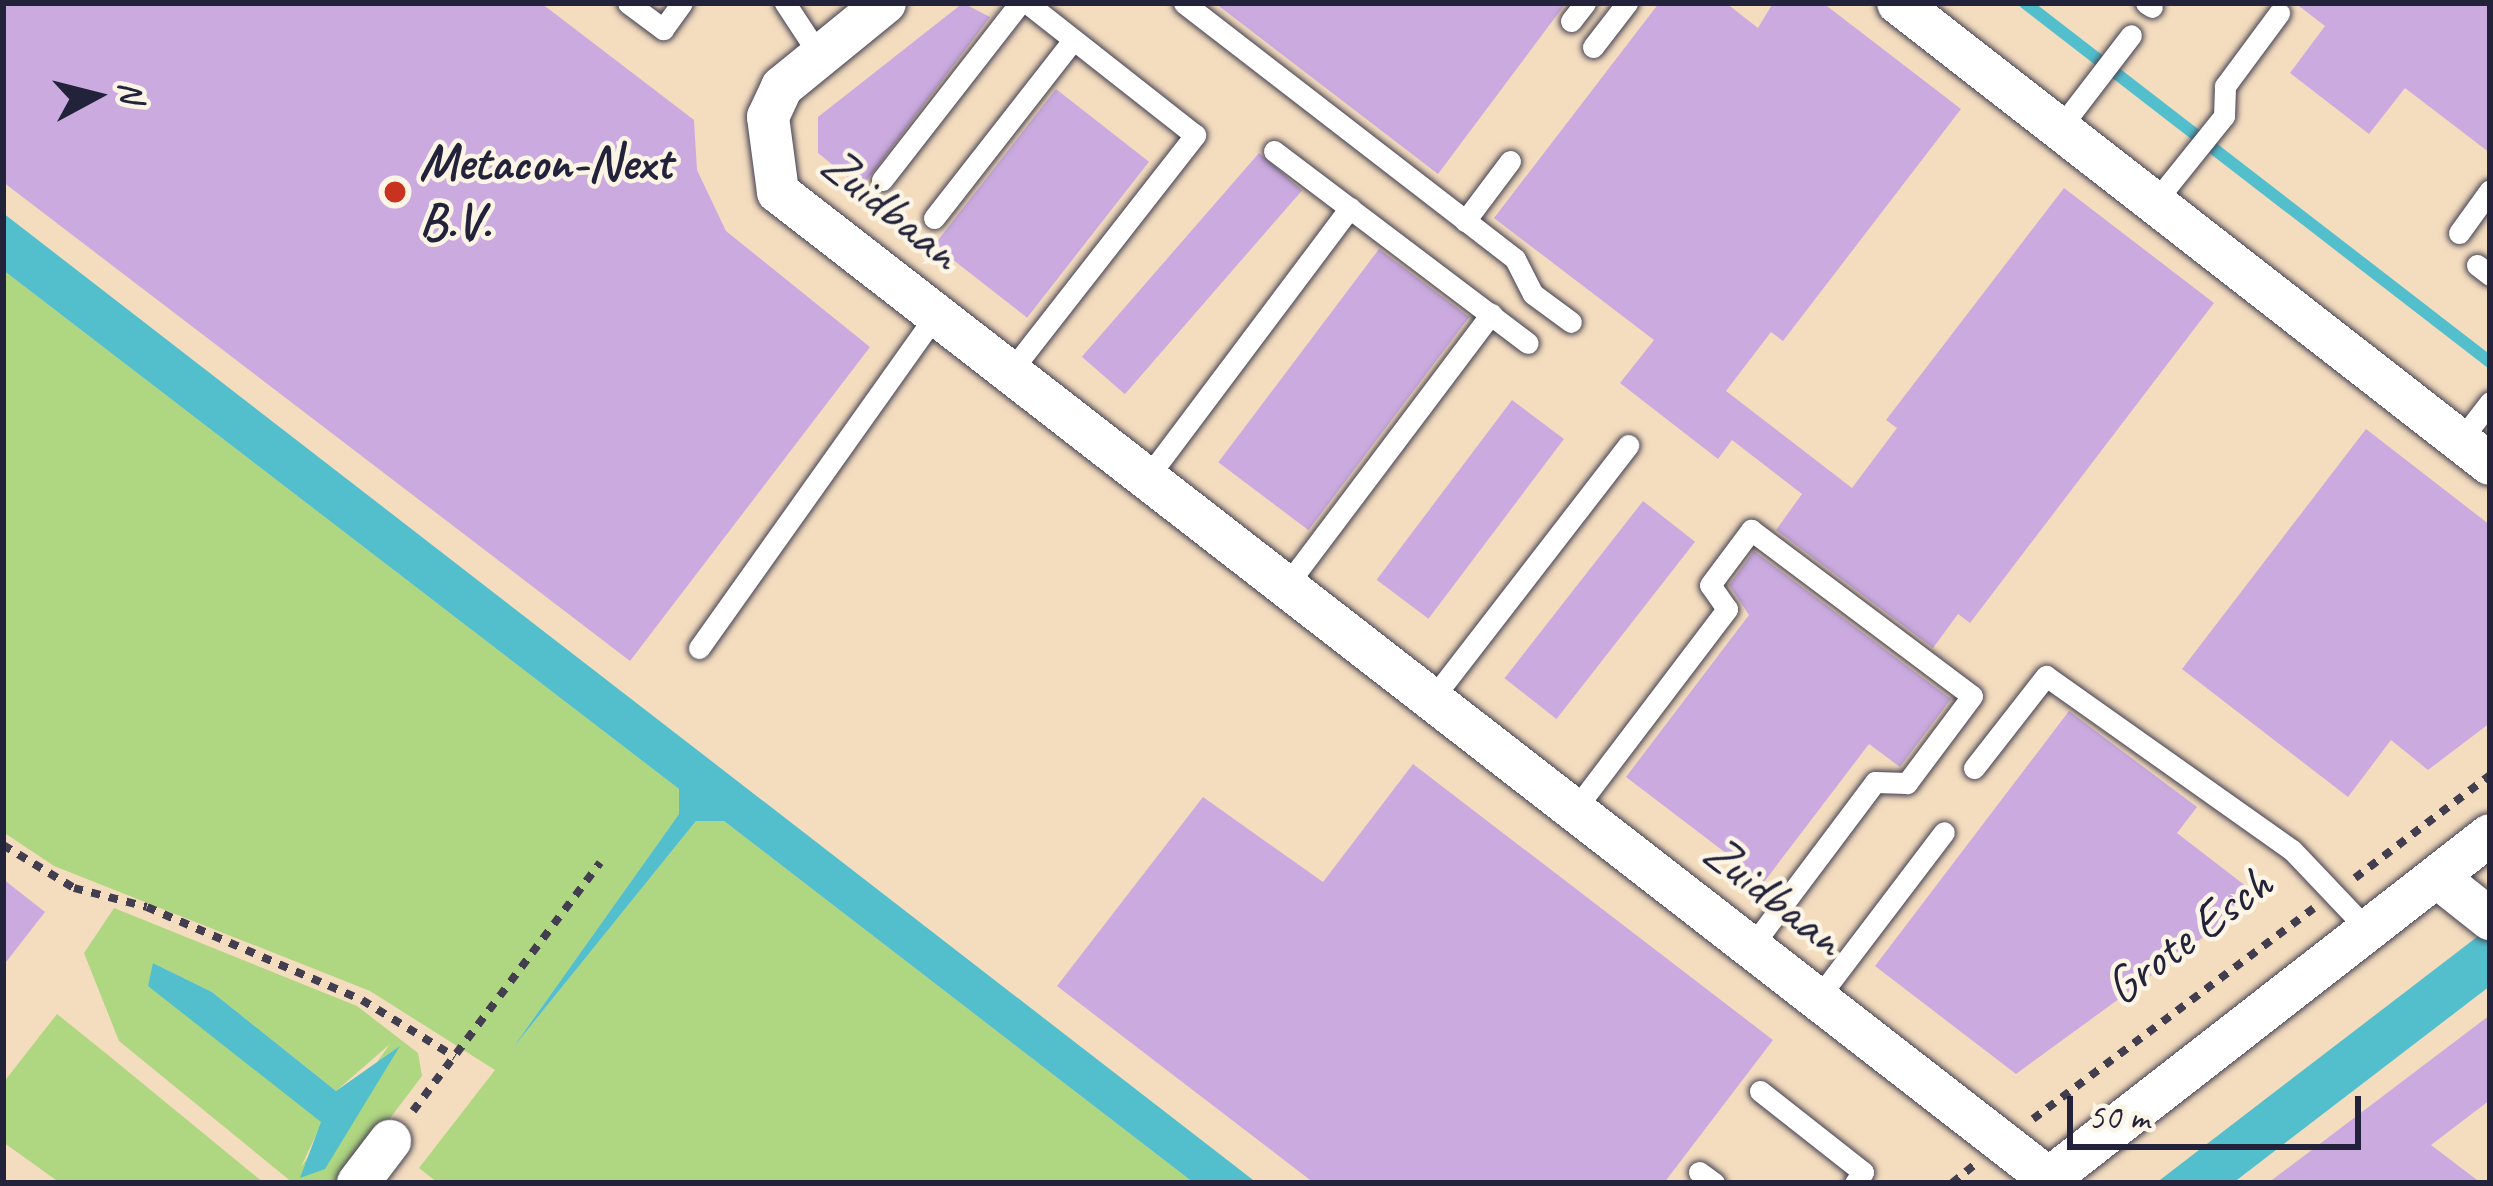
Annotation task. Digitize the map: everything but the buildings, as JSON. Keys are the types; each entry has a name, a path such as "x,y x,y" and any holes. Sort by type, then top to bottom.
{"street":[{"name":"Zuidbaan","path":"885,3 782,87 768,117 778,192 1576,808 2002,1142 2045,1181"},
{"path":"1898,3 2475,453"},
{"name":"Grote Esch","path":"2045,1181 2490,835"},
{"path":"2437,877 2484,914"},
{"path":"358,1183 390,1141"}],"lane":[{"path":"628,3 663,29 682,3"},
{"path":"785,3 820,56"},
{"name":"Zuidbaan","path":"882,180 1024,3 1195,135 1010,372"},
{"path":"1184,3 1465,221 1571,322"},
{"path":"1570,21 1585,3"},
{"path":"1593,47 1627,3"},
{"path":"2155,203 2224,116 2225,86 2279,13"},
{"path":"2059,129 2131,35"},
{"name":"Zuidbaan","path":"934,218 1073,40"},
{"path":"1274,151 1528,343"},
{"path":"1465,221 1510,161"},
{"path":"2459,233 2490,190"},
{"path":"1147,478 1350,208"},
{"path":"699,648 935,314"},
{"path":"1286,586 1491,314"},
{"path":"2475,453 2490,402"},
{"path":"1432,699 1628,445"},
{"path":"1576,808 1727,609 1710,585 1751,530 1972,696 1907,783 1875,782 1752,946"},
{"path":"1974,768 2046,676 2144,751 2166,752 2338,890 2368,930"},
{"path":"1818,998 1944,832"},
{"path":"1760,1091 1864,1172 1855,1183"}],"path":[{"name":"Grote Esch","path":"1952,1183 2490,775"},
{"path":"3,845 74,888 147,907 362,1000 454,1058"},
{"path":"390,1141 600,863"}],"green space":[{"path":"3,270 679,789 679,814 512,1049 696,821 724,821 1194,1183 438,1183 419,1168 495,1070 370,991 54,866 3,832"},
{"path":"114,908 357,1006 418,1053 422,1076 341,1183 293,1183 119,1041 84,953","holes":["153,963 212,992 336,1091 390,1044 301,1167 322,1122"]},
{"path":"57,1014 264,1183 60,1183 3,1142 3,1083"}],"water":[{"path":"3,213 1257,1183 1194,1183 724,821 696,821 512,1049 679,814 679,789 3,270"},
{"path":"2490,927 2490,986 2233,1183 2156,1183"},
{"path":"153,963 212,992 336,1091 400,1046 325,1169 300,1178 321,1122 148,986"}],"waterway":[{"path":"2025,3 2490,362"}],"place":[{"name":"Metacon-Next B.V.","path":"395,192"}]}
